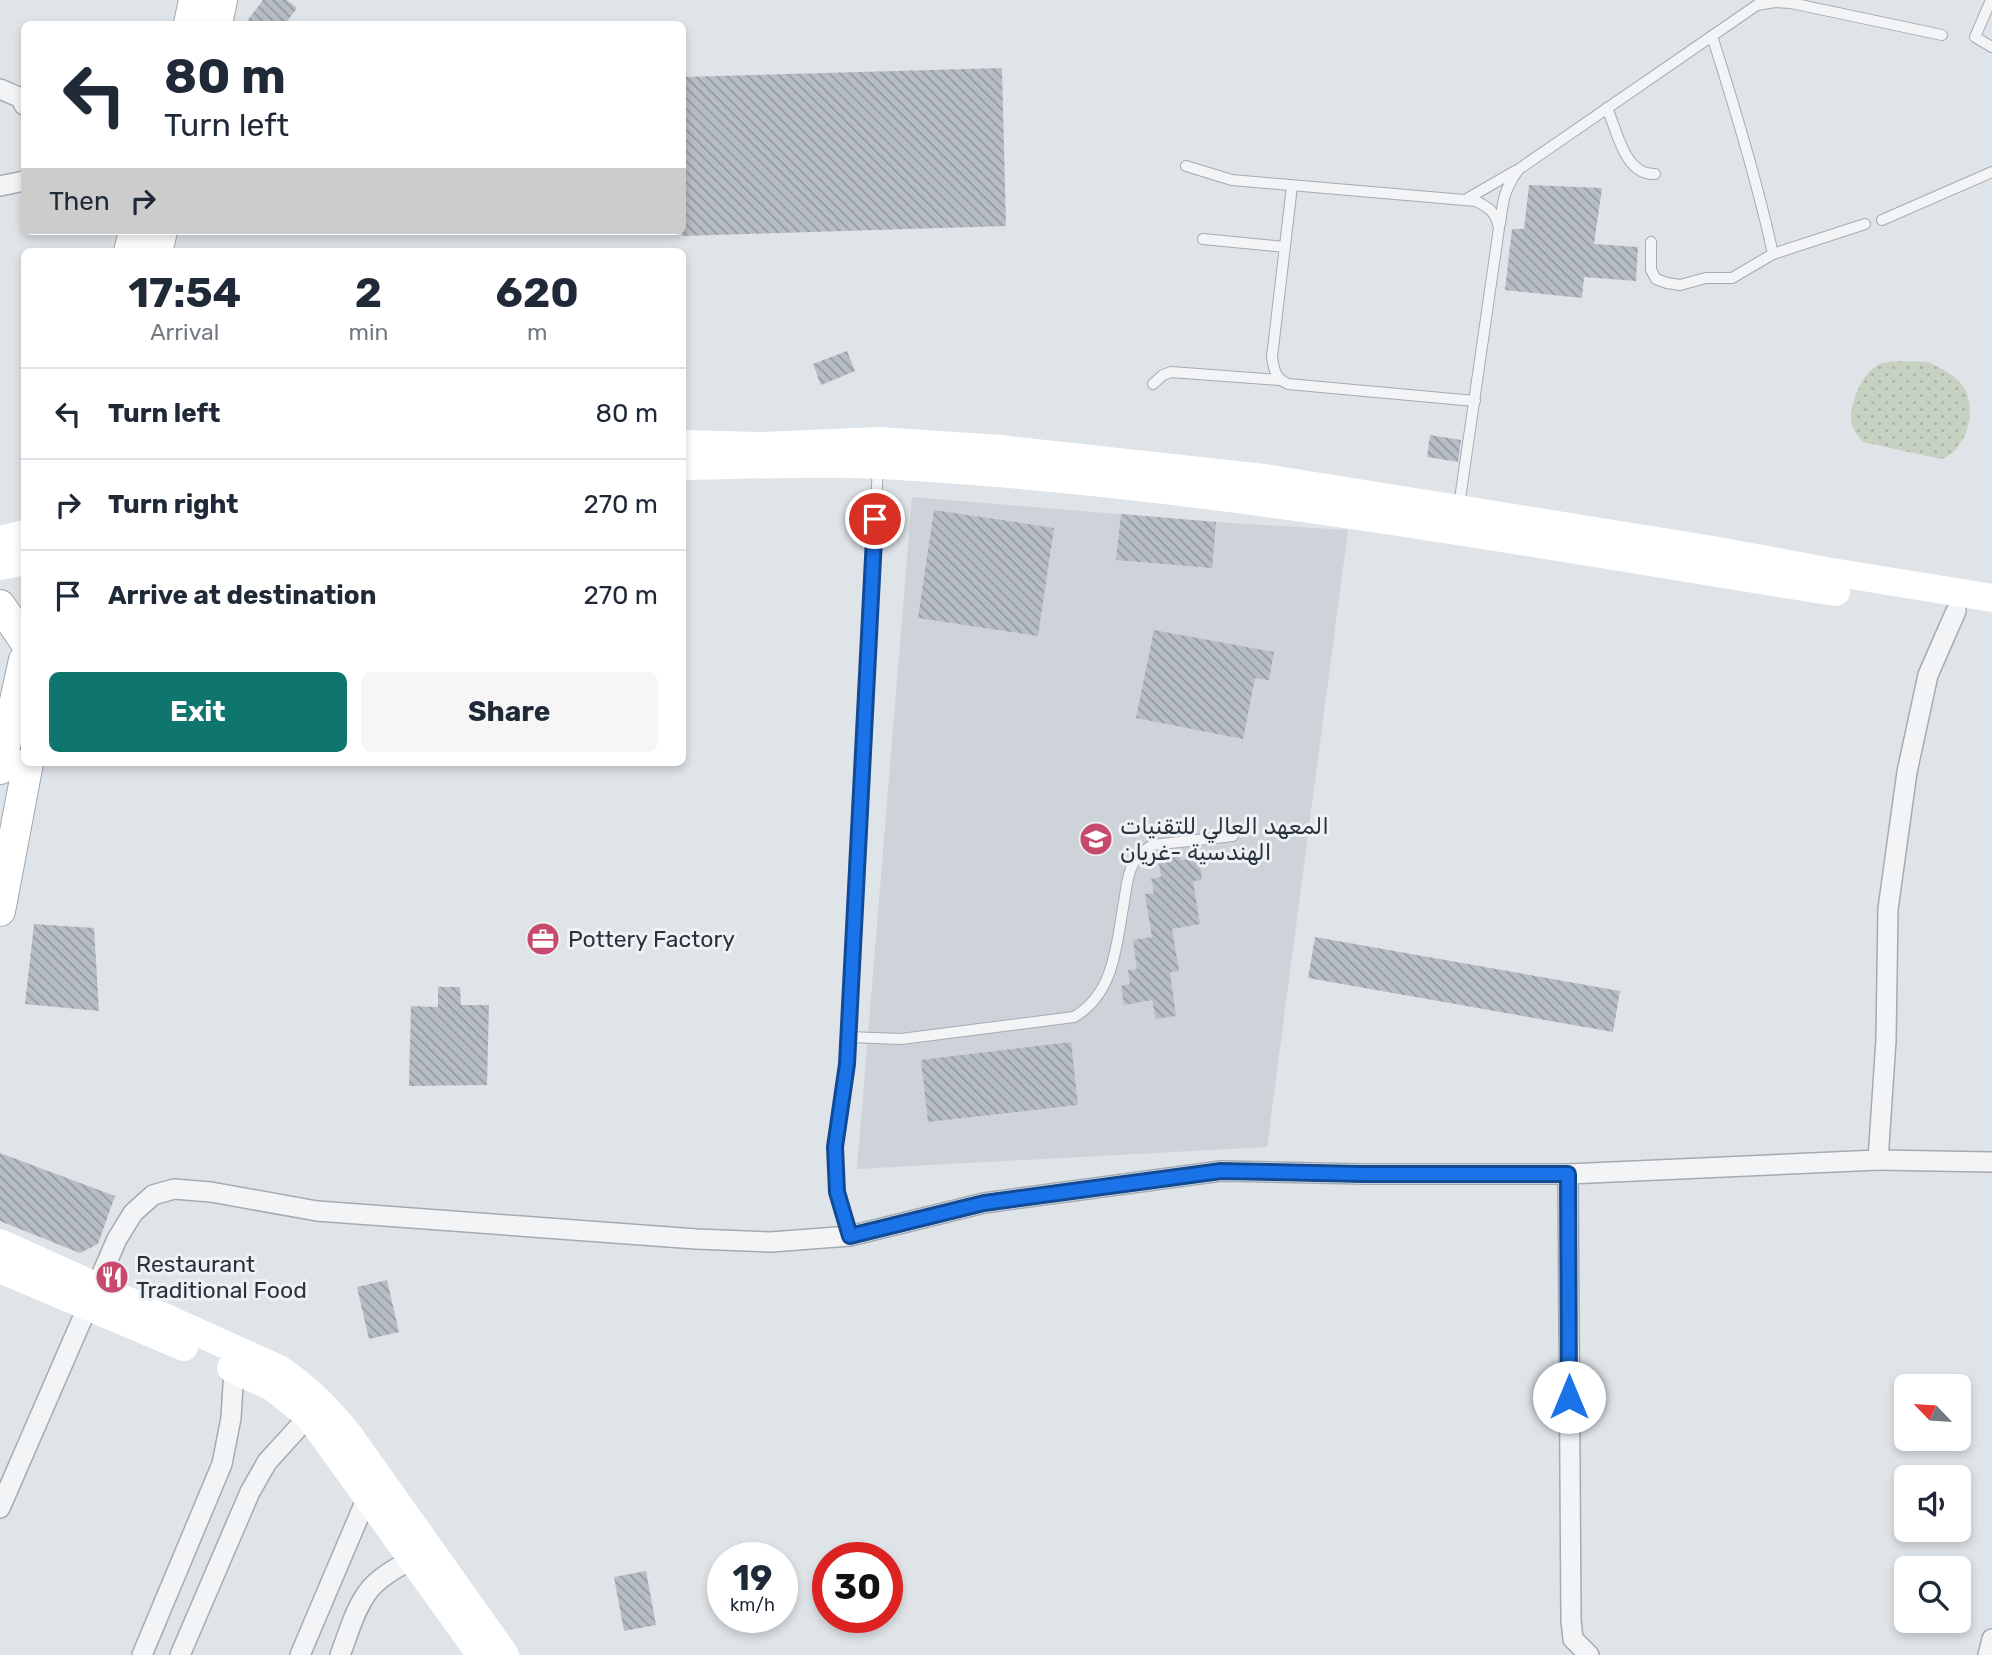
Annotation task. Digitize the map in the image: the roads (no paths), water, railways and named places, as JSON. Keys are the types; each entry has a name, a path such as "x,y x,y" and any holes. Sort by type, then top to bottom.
{"main road":[{"path":"190,21 194,0"},
{"path":"218,21 222,0"},
{"path":"686,445 759,456"},
{"path":"686,465 759,456 878,453 998,473 1247,500 1415,514 1825,581 1992,598"},
{"path":"1415,514 1459,509 1713,550 1825,581 1992,617"},
{"path":"0,540 21,535"},
{"path":"0,566 21,562"},
{"path":"0,605 21,636"},
{"path":"0,769 21,674"},
{"path":"0,911 27,766"},
{"path":"0,1243 93,1297 316,1409 349,1434 422,1554 491,1652"},
{"path":"0,1269 93,1297 279,1369 302,1384 368,1495 422,1554"}],"street":[{"path":"0,89 21,98"},
{"path":"0,186 21,182"},
{"path":"1878,1160 1886,1040 1889,896 1907,772 1928,675 1956,611"},
{"path":"0,1508 117,1239 133,1213 153,1195 174,1189 211,1192 317,1212 771,1242 850,1236 984,1203 1221,1171 1568,1174 1878,1160 1992,1162"},
{"path":"1568,1174 1571,1620 1573,1639 1589,1655"},
{"path":"142,1655 222,1464 231,1418 234,1369"},
{"path":"180,1655 250,1492 267,1462 316,1409"},
{"path":"300,1655 368,1495"},
{"path":"340,1655 368,1591 380,1580 422,1554"},
{"path":"1987,1655 1992,1639"}],"lane":[{"path":"1990,0 1975,37 1992,47"},
{"path":"1465,200 1519,169 1757,5 1791,3 1942,35"},
{"path":"1712,36 1761,198 1773,254"},
{"path":"1607,108 1629,161 1644,173 1656,174"},
{"path":"1186,166 1232,180 1476,201 1491,209 1499,228"},
{"path":"1459,509 1503,196 1508,183 1519,169"},
{"path":"1882,220 1992,172"},
{"path":"1279,380 1272,357 1292,186"},
{"path":"1651,242 1651,270 1656,279 1680,285 1706,278 1732,278 1773,254 1865,224"},
{"path":"1203,239 1285,247"},
{"path":"1153,384 1171,372 1279,380 1287,384 1475,401"},
{"path":"850,1236 837,1192 835,1147 847,1064 878,453"},
{"path":"848,1037 901,1039 1074,1017 1097,1000 1107,983 1114,961 1132,865 1152,845 1233,836"}],"place":[{"name":"المعهد العالي للتقنيات الهندسية -غريان","path":"1096,839"},
{"name":"Pottery Factory","path":"543,939"},
{"name":"Restaurant Traditional Food","path":"112,1277"}]}
